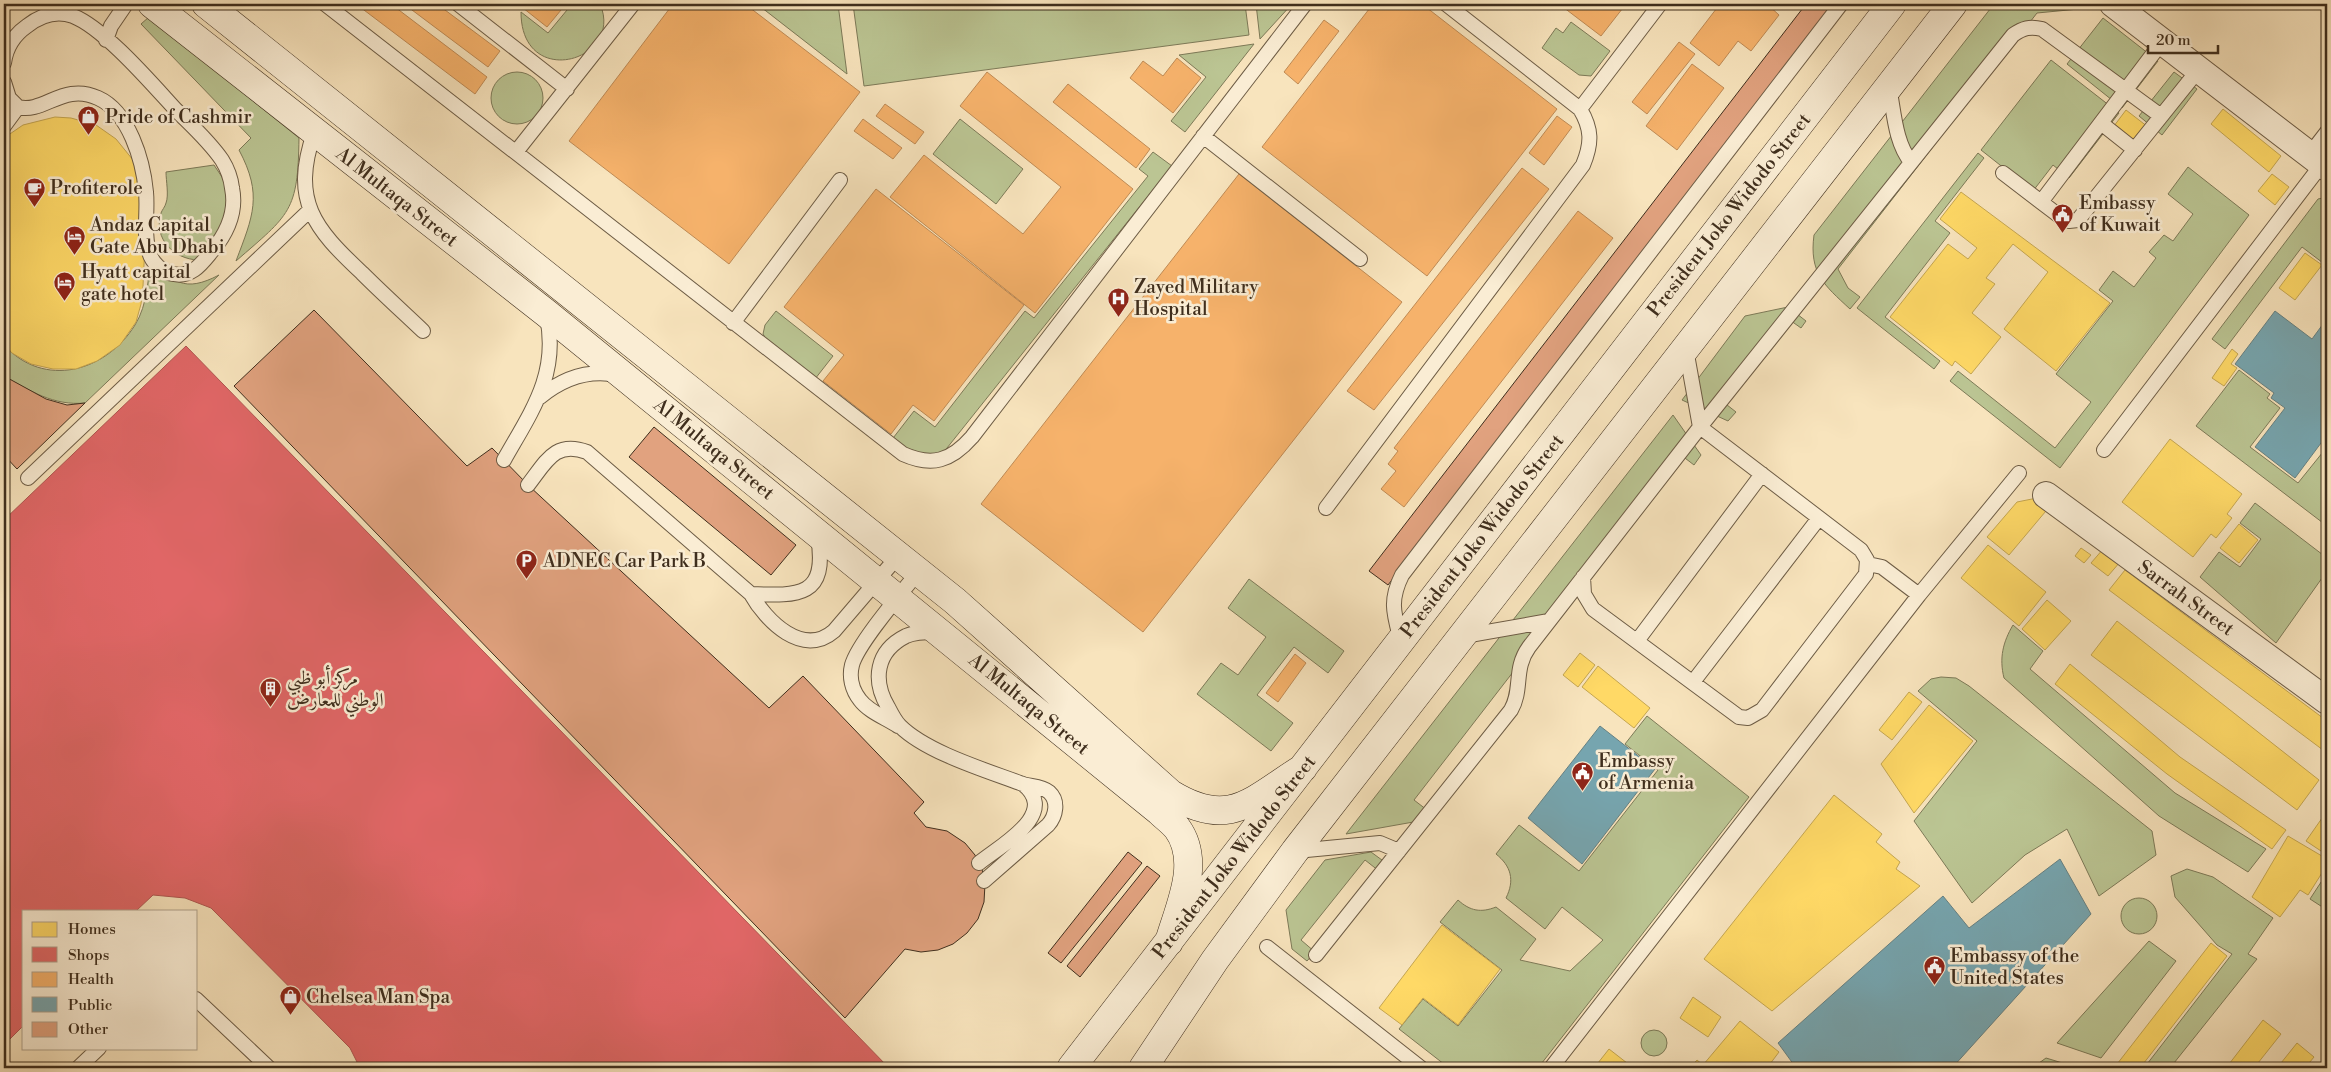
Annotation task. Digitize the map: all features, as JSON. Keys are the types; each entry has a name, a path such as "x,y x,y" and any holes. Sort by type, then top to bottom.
{"street":[{"name":"Al Multaqa Street","path":"152,4 314,133 546,313 888,589 1131,788 1176,828 1186,848 1188,871 1169,942"},
{"name":"Al Multaqa Street","path":"207,4 909,563 955,601 1153,779 1188,805 1204,811 1219,812 1236,809 1303,768"},
{"name":"President Joko Widodo Street","path":"1071,1068 1892,4"},
{"path":"1143,1068 1215,960 1295,851 1464,636 1953,4"},
{"path":"2113,4 2320,162"},
{"name":"Sarrah Street","path":"2046,495 2327,701"}],"lane":[{"path":"4,63 8,47 22,29 40,17 73,4"},
{"path":"106,40 111,26 126,4"},
{"path":"326,4 902,454 917,460 932,461 947,458 962,449 972,437 1305,4"},
{"path":"458,4 567,88"},
{"path":"516,152 633,4"},
{"path":"1326,508 1583,165 1589,150 1591,136 1588,121 1580,109 1446,4"},
{"path":"1580,109 1660,4"},
{"path":"1401,641 1392,604 1394,591 1402,575 1841,4"},
{"path":"4,82 9,98 18,107 29,108 72,93 90,95 106,102 122,121 133,143 141,167 146,191 147,244 152,260 158,267 173,274 190,273 198,268 220,242 231,216 233,189 229,175 214,149 129,60 83,22 57,10"},
{"path":"1316,955 1511,710 1518,695 1519,666 1522,656 1700,427 2013,35 2021,29 2031,27 2052,34 2162,116"},
{"path":"2041,202 2162,42"},
{"path":"2003,173 2069,222 2078,220 2199,69"},
{"path":"1889,88 1901,143 1906,155 1912,162"},
{"path":"4,126 18,107"},
{"path":"2101,124 2135,150"},
{"path":"2104,450 2320,162 2327,132"},
{"path":"314,133 307,158 305,176 306,195 316,223 335,248 423,332"},
{"path":"1203,136 1360,259"},
{"path":"733,323 840,180"},
{"path":"28,478 310,210"},
{"path":"504,460 539,397 550,356 546,313"},
{"path":"1583,578 1584,594 1593,609 1739,717 1756,715 1863,580 1868,564 1861,550 1700,427 1686,348"},
{"path":"539,397 564,380 579,375 609,373 624,376"},
{"path":"528,485 553,454 562,449 575,448 587,452 751,594 762,611 794,637 816,641 826,638 888,589 909,563"},
{"path":"1551,1068 1919,595 2019,473"},
{"path":"1637,641 1762,474"},
{"path":"1693,682 1820,518"},
{"path":"751,594 794,595 809,587 819,572 821,558 817,532"},
{"path":"909,563 888,589 861,648 852,663 850,677 860,701 935,749 1023,784 1036,786 1050,792 1054,799 1055,814 1048,826 984,881"},
{"path":"1868,564 1882,567 1919,595"},
{"path":"1464,636 1549,621"},
{"path":"899,726 880,691 877,678 880,664 887,652 907,636 939,631"},
{"path":"979,863 1034,816 1036,801 1034,794 1023,784"},
{"path":"1295,851 1380,843 1399,851"},
{"path":"1267,947 1422,1068"},
{"path":"198,1001 269,1068"},
{"path":"78,1068 97,1050"}],"green space":[{"path":"572,4 600,4 604,24 598,40 586,52 570,59 553,59 537,52 525,37 521,12 548,33"},
{"path":"757,4 838,4 847,74"},
{"path":"853,4 1245,4 1249,35 864,86"},
{"path":"1256,4 1292,4 1260,39"},
{"path":"1994,4 2085,4 2089,8 2037,13 1838,269 1848,288 1860,297 1850,309 1826,285 1816,269 1813,248 1814,235"},
{"path":"149,17 299,138 296,182 293,197 287,210 268,232 236,261 247,231 253,206 251,180 239,150 251,138 141,24"},
{"path":"2103,18 2158,61 2122,108 2067,64"},
{"path":"1571,22 1610,51 1591,76 1579,75 1542,48 1556,28 1563,33"},
{"path":"1254,44 1185,132 1171,121 1206,77 1179,55"},
{"path":"2051,60 2119,113 2069,178 2053,165 2033,191 1981,150"},
{"path":"512,72 522,72 536,79 543,93 543,103 536,117 522,124 512,124 502,120 495,113 491,103 491,93 495,83 502,76"},
{"path":"2174,72 2197,89 2162,135 2139,116"},
{"path":"960,119 1023,169 996,204 933,154"},
{"path":"1153,152 1172,166 943,453 931,457 890,442 914,411 935,427 1025,311 1034,318 1148,176 1139,169"},
{"path":"1978,153 1984,158 1935,221 1950,233 1885,317 1940,361 1934,369 1857,308"},
{"path":"214,165 224,180 233,210 198,260 189,259 174,252 163,239 160,231 159,222 167,196 166,172"},
{"path":"2188,167 2249,215 2060,468 1950,381 1958,371 2055,448 2091,402 2056,374 2113,301 2099,290 2113,271 2134,287 2156,258 2149,252 2164,235 2173,241 2193,214 2168,194"},
{"path":"2327,197 2327,266 2302,247 2225,349 2212,339 2318,199"},
{"path":"151,255 165,272 180,282 188,284 197,283 219,275 85,403 53,400 33,392 4,376 4,345 20,359 37,367 55,370 74,369 91,364 108,354 123,341 135,325 143,308"},
{"path":"1788,307 1806,321 1801,328 1787,318 1722,401 1736,412 1728,421 1682,400 1745,316"},
{"path":"776,311 833,356 815,379 769,344 763,334 765,325"},
{"path":"2239,370 2270,394 2267,398 2280,408 2250,447 2298,483 2327,447 2327,526 2196,426"},
{"path":"1673,415 1701,455 1694,465 1681,455 1414,800 1427,810 1419,821 1346,834"},
{"path":"2255,503 2327,558 2327,571 2276,643 2200,577 2219,552 2240,567 2261,539 2240,523"},
{"path":"1249,579 1344,651 1328,673 1294,647 1257,695 1293,723 1271,751 1197,694 1221,663 1238,675 1266,637 1228,608"},
{"path":"2013,625 2043,651 2030,669 2175,793 2266,849 2248,872 2159,816 2004,678 2003,650"},
{"path":"1941,677 1956,678 1969,686 2152,831 2156,855 2099,896 2067,829 2025,855 1972,903 1914,821 1977,741 1918,691 1931,679"},
{"path":"1647,716 1749,797 1538,1068 1449,1068 1399,1029 1423,999 1458,1026 1502,970 1440,922 1458,900 1467,907 1476,910 1496,907 1536,939 1520,960 1570,971 1603,940 1562,907 1545,929 1506,898 1511,879 1510,874 1505,863 1496,854 1519,825 1579,871 1658,770 1625,744"},
{"path":"1371,852 1386,863 1379,871 1365,860 1301,940 1315,952 1307,961 1292,949 1286,910 1325,860"},
{"path":"2187,869 2213,877 2273,918 2248,954 2257,959 2170,1068 2144,1068 2232,954 2217,945 2175,897 2171,876"},
{"path":"2327,873 2327,910 2310,899"},
{"path":"2139,898 2146,899 2152,903 2156,909 2156,923 2152,929 2146,933 2139,934 2132,933 2126,929 2122,923 2121,916 2122,909 2126,903 2132,899"},
{"path":"2149,941 2176,961 2101,1058 2057,1043"},
{"path":"1654,1030 1663,1034 1667,1043 1663,1052 1654,1056 1645,1052 1641,1043 1645,1034"},
{"path":"2046,1058 2079,1068 2032,1068"}],"building: Homes":[{"path":"2223,109 2281,156 2269,172 2211,124"},
{"path":"2126,110 2148,127 2136,143 2114,126"},
{"name":"Andaz Capital Gate Abu Dhabi","path":"55,117 71,118 96,125 116,139 133,160 143,189 146,223 143,286 136,322 120,345 97,361 76,369 53,369 31,364 12,353 4,344 4,138 23,125"},
{"path":"2272,174 2289,187 2275,205 2258,191"},
{"path":"1961,192 2110,303 2056,371 2004,329 2048,272 2013,244 1986,278 1995,284 1972,313 2001,337 1971,374 1955,361 1952,366 1890,317 1948,244 1968,259 1977,248 1940,219"},
{"path":"2305,253 2322,265 2295,300 2279,288"},
{"path":"2232,349 2238,354 2231,364 2237,368 2224,386 2212,378"},
{"path":"2170,439 2242,494 2227,514 2232,518 2216,538 2211,534 2193,557 2122,502"},
{"path":"2042,497 2051,505 2009,555 1987,537 2017,502"},
{"path":"2239,524 2258,540 2239,563 2220,548"},
{"path":"1988,545 2046,592 2019,626 1961,578"},
{"path":"2081,548 2091,555 2084,563 2075,556"},
{"path":"2104,548 2120,562 2108,576 2091,563"},
{"path":"2125,570 2327,721 2327,753 2109,590"},
{"path":"2047,600 2071,621 2045,650 2022,629"},
{"path":"2117,621 2319,780 2297,810 2091,655"},
{"path":"1580,653 1595,665 1578,687 1563,675"},
{"path":"2070,664 2180,757 2286,830 2272,849 2167,774 2055,684"},
{"path":"1598,666 1650,708 1634,728 1582,687"},
{"path":"1909,692 1922,702 1892,740 1879,730"},
{"path":"1929,705 1973,741 1914,813 1881,764"},
{"path":"1834,795 1882,834 1876,842 1900,862 1896,869 1920,886 1772,1011 1704,959"},
{"path":"2327,811 2327,848 2324,853 2306,841"},
{"path":"2288,836 2327,859 2327,865 2308,895 2300,890 2280,917 2252,897"},
{"path":"1442,925 1500,969 1458,1025 1423,998 1402,1025 1379,1008"},
{"path":"2211,943 2227,956 2140,1068 2114,1068"},
{"path":"1693,997 1721,1017 1708,1037 1680,1018"},
{"path":"2263,1020 2281,1034 2254,1068 2226,1068"},
{"path":"1740,1021 1779,1052 1767,1068 1690,1068 1697,1060 1703,1065"},
{"path":"2297,1043 2314,1057 2305,1068 2277,1068"},
{"path":"1609,1049 1627,1063 1622,1068 1594,1068"}],"building: Shops":[{"name":"مركز أبو ظبي الوطني للمعارض","path":"186,346 889,1068 360,1068 350,1048 211,908 185,898 153,895 137,910 22,910 22,1027 4,1045 4,520"}],"building: Health":[{"path":"356,4 391,4 487,77 475,94"},
{"path":"404,4 437,4 500,51 488,67"},
{"path":"518,4 566,4 547,27"},
{"path":"673,4 745,4 860,92 729,264 569,141"},
{"path":"1373,4 1422,4 1557,109 1427,276 1262,147"},
{"path":"1559,4 1626,4 1601,36"},
{"path":"1720,4 1767,4 1779,15 1751,51 1738,41 1719,66 1690,43"},
{"path":"1324,20 1339,31 1298,84 1284,72"},
{"path":"1679,42 1695,54 1647,114 1632,102"},
{"path":"1177,58 1201,78 1173,113 1130,78 1143,61 1163,76"},
{"path":"1692,64 1724,88 1677,150 1646,126"},
{"path":"987,72 1133,189 1035,313 890,197 924,155 1023,234 1061,187 960,106"},
{"path":"1068,84 1150,149 1136,168 1053,102"},
{"path":"885,104 924,132 915,144 876,116"},
{"path":"1557,116 1572,127 1544,165 1529,153"},
{"path":"863,119 902,148 893,159 854,131"},
{"path":"1522,168 1549,189 1374,410 1347,391"},
{"path":"1239,174 1402,302 1143,632 981,504"},
{"path":"876,189 1024,305 934,421 913,405 891,434 823,381 844,355 784,307"},
{"path":"1578,211 1613,238 1404,507 1381,489 1396,471 1388,464 1398,451 1394,448"},
{"path":"1295,654 1306,663 1278,702 1266,693"}],"building: Public":[{"path":"2275,311 2312,339 2323,324 2327,327 2327,442 2324,439 2295,478 2255,447 2285,408 2271,398 2274,393 2235,364"},
{"path":"1600,726 1655,769 1582,864 1528,818"},
{"name":"Embassy of the United States","path":"2060,859 2091,914 1952,1068 1791,1068 1794,1065 1778,1043 1943,896 1969,928"}],"building: Other":[{"path":"1806,4 1836,4 1388,585 1369,571"},
{"name":"ADNEC Car Park B","path":"314,310 467,466 492,448 528,485 769,708 803,676 924,802 914,813 926,827 947,831 965,843 975,855 982,869 985,884 984,902 978,919 967,933 953,944 938,950 921,952 905,949 845,1018 234,386"},
{"path":"4,376 46,399 67,405 85,403 17,469 4,455"},
{"path":"654,427 796,545 771,575 629,457"},
{"path":"1128,852 1142,863 1061,963 1048,953"},
{"path":"1147,866 1160,876 1080,977 1067,966"}],"place":[{"name":"Pride of Cashmir","path":"89,136"},
{"name":"Profiterole","path":"34,207"},
{"name":"Embassy of Kuwait","path":"2063,233"},
{"name":"Andaz Capital Gate Abu Dhabi","path":"74,255"},
{"name":"Hyatt capital gate hotel","path":"65,302"},
{"name":"Zayed Military Hospital","path":"1118,317"},
{"name":"ADNEC Car Park B","path":"527,580"},
{"name":"مركز أبو ظبي الوطني للمعارض","path":"271,708"},
{"name":"Embassy of Armenia","path":"1582,791"},
{"name":"Embassy of the United States","path":"1934,986"},
{"name":"Chelsea Man Spa","path":"290,1016"}]}
